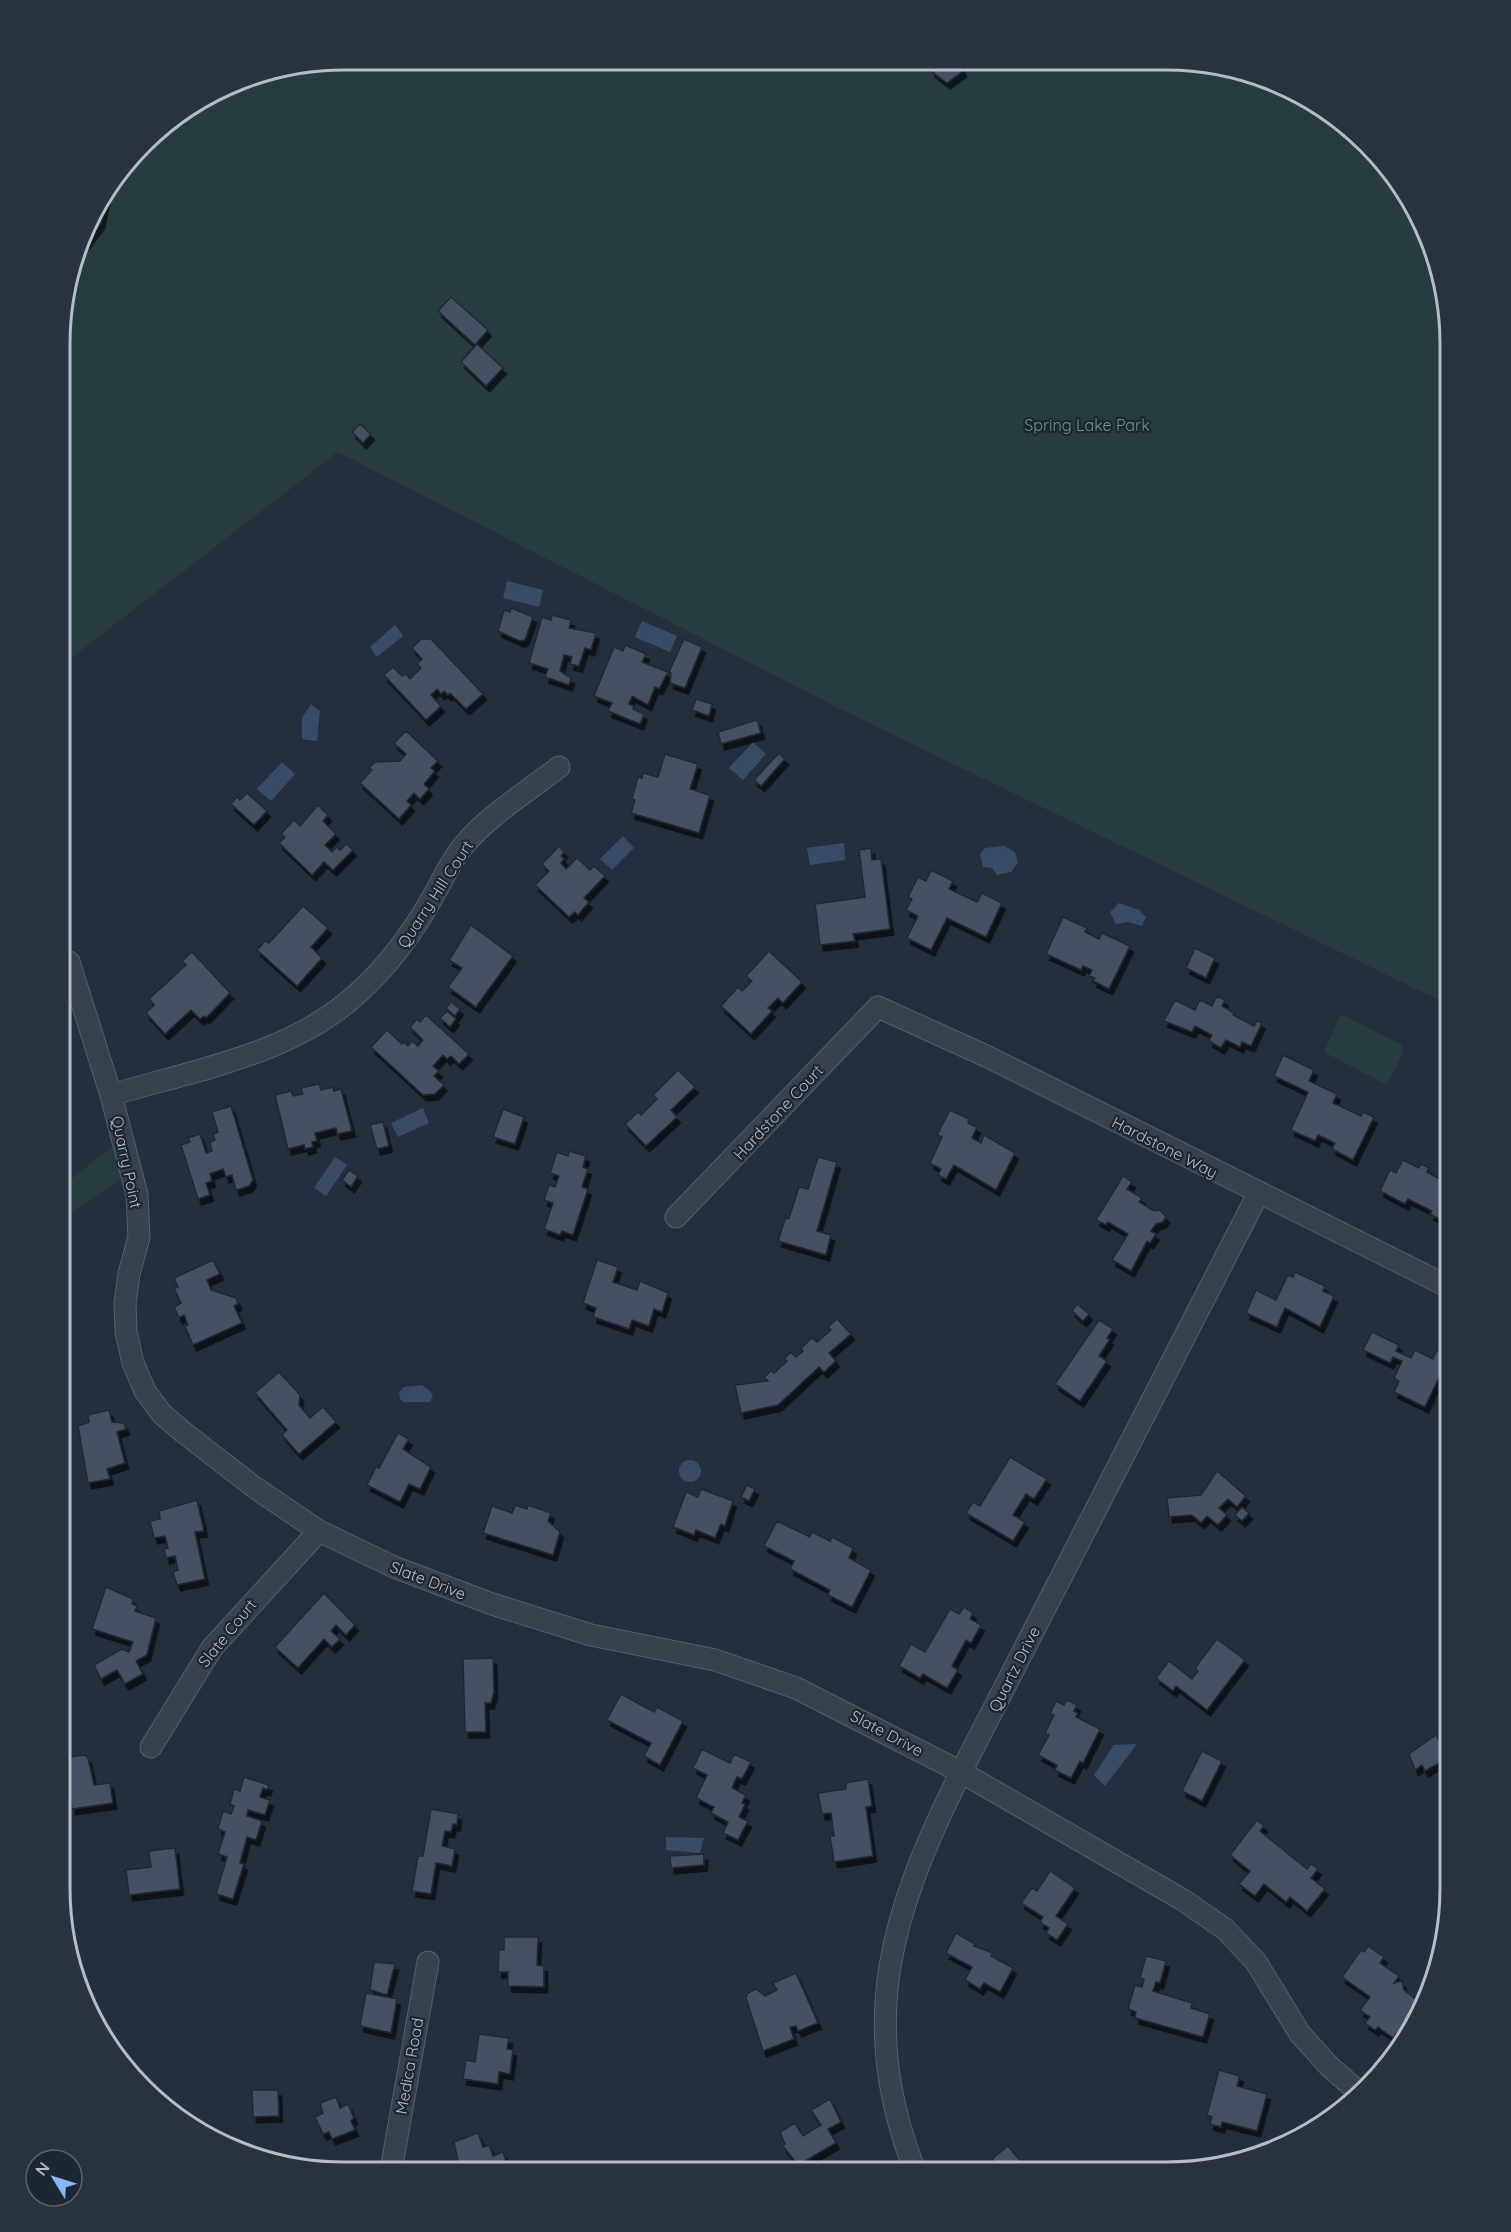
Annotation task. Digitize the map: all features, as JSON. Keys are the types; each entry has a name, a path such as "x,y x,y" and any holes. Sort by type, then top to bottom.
{"street":[{"name":"Quarry Hill Court","path":"111,1095 273,1045 304,1032 332,1014 358,994 405,942 463,846 492,818 559,767"},
{"name":"Quarry Point","path":"70,965 111,1095 137,1196 139,1237 129,1274 126,1332 133,1363 145,1391 162,1414 204,1450 319,1531"},
{"name":"Hardstone Way","path":"878,1007 986,1056 1258,1194 1441,1283"},
{"name":"Hardstone Court","path":"676,1217 878,1007"},
{"name":"Quartz Drive","path":"912,2162 902,2137 890,2088 885,2010 889,1962 914,1874 961,1772 1258,1194"},
{"name":"Slate Court","path":"151,1747 212,1648 319,1531"},
{"name":"Slate Drive","path":"319,1531 394,1567 492,1604 591,1635 715,1660 796,1688 841,1708 961,1772 1183,1900 1226,1929 1256,1962 1300,2034 1330,2067 1354,2087"},
{"name":"Medica Road","path":"392,2162 428,1962"}],"green space":[{"name":"Spring Lake Park","path":"344,70 1166,70 1202,73 1237,80 1288,99 1304,107 1347,138 1384,178 1404,208 1420,240 1435,291 1441,344 1441,1001 840,709 338,452 70,659 70,344 76,291 85,256 107,207 117,192 138,164 164,138 207,107 256,85 291,76"},
{"path":"1341,1014 1402,1045 1403,1053 1387,1085 1324,1052"},
{"path":"113,1146 121,1180 70,1214 70,1180"}],"water":[{"path":"507,581 543,590 539,607 503,598"},
{"path":"642,621 677,636 670,652 635,637"},
{"path":"395,625 403,636 377,657 370,647"},
{"path":"311,704 320,711 317,741 302,739 302,718"},
{"path":"753,742 766,754 743,780 729,768"},
{"path":"282,762 295,774 271,801 257,789"},
{"path":"623,836 634,848 612,870 600,859"},
{"path":"844,843 845,860 810,865 807,848"},
{"path":"1004,846 1015,852 1018,863 1011,872 997,875 992,868 983,867 980,854 985,848"},
{"path":"1119,903 1139,910 1146,917 1142,926 1128,922 1116,924 1110,912"},
{"path":"423,1108 429,1123 398,1137 391,1123"},
{"path":"335,1157 347,1165 326,1196 314,1188"},
{"path":"422,1385 433,1394 430,1402 404,1402 400,1399 399,1392 404,1387"},
{"path":"686,1460 694,1460 701,1467 701,1475 694,1482 686,1482 679,1475 679,1467"},
{"path":"1137,1744 1105,1786 1094,1775 1114,1745"},
{"path":"666,1837 704,1838 700,1853 666,1850"}],"building":[{"path":"963,70 963,71 947,83 931,71"},
{"path":"451,297 488,330 475,345 438,311"},
{"path":"477,344 503,368 486,386 461,362"},
{"path":"360,424 371,434 363,443 352,432"},
{"path":"511,608 533,617 525,640 520,641 498,631 504,610 510,612"},
{"path":"552,615 571,620 569,628 596,633 591,650 585,648 579,666 570,664 572,657 564,655 560,671 571,678 569,685 545,677 548,669 529,663 542,617 551,620"},
{"path":"421,639 431,639 483,694 466,709 450,693 448,695 444,691 441,694 437,689 431,695 441,706 426,720 384,675 393,667 402,676 406,674 410,679 421,668 417,664 422,659 412,648"},
{"path":"684,639 702,647 685,688 670,683 671,673 669,672"},
{"path":"625,645 646,654 642,662 668,672 659,689 655,687 648,705 632,696 629,704 634,706 633,709 644,714 640,724 608,711 612,703 594,696 614,647 623,651"},
{"path":"696,699 712,704 709,716 692,710"},
{"path":"757,720 761,733 721,744 718,732"},
{"path":"406,731 438,761 431,768 435,771 424,784 429,789 420,799 414,793 407,801 411,805 399,819 360,783 372,770 369,768 375,762 400,761 406,754 394,743"},
{"path":"779,753 785,759 761,786 754,780"},
{"path":"665,754 698,764 690,789 710,795 699,833 631,813 638,777 642,778 643,773 658,777"},
{"path":"247,793 267,811 254,825 231,804 237,797 240,800"},
{"path":"318,805 328,815 323,821 336,834 325,845 332,852 337,847 340,850 346,844 353,850 333,870 324,862 312,875 279,843 285,837 281,834 294,820 300,826"},
{"path":"559,846 564,852 561,856 564,859 561,863 566,869 577,858 590,870 594,866 605,876 584,898 589,902 578,915 575,912 569,917 535,885 549,871 542,864"},
{"path":"871,848 872,860 881,859 890,929 853,934 855,941 820,945 815,904 865,897 859,850"},
{"path":"931,870 953,881 949,889 977,902 982,893 1002,903 986,937 947,918 931,950 907,938 918,916 906,910 912,899 908,897 918,877 926,881"},
{"path":"303,906 328,928 311,947 322,958 297,986 257,950 265,941 269,943"},
{"path":"1063,917 1087,928 1085,932 1099,939 1102,933 1130,946 1109,989 1093,981 1095,978 1089,976 1092,970 1083,966 1081,970 1046,954"},
{"path":"471,925 513,956 476,1007 448,987 462,968 449,960"},
{"path":"1195,948 1215,958 1206,978 1186,968"},
{"path":"769,951 802,982 783,1003 778,998 768,1008 772,1011 751,1034 721,1006 738,987 742,991 752,981 746,976"},
{"path":"192,952 230,993 206,1018 204,1016 200,1019 191,1010 165,1034 146,1013 154,1005 149,999 186,965 182,961"},
{"path":"1217,996 1225,1000 1222,1006 1234,1013 1233,1015 1254,1026 1257,1021 1262,1023 1251,1046 1242,1042 1240,1047 1226,1040 1221,1048 1209,1041 1212,1035 1195,1026 1192,1032 1164,1021 1175,1000 1195,1010 1200,1000 1212,1006"},
{"path":"451,1002 460,1009 455,1016 446,1008"},
{"path":"447,1011 456,1019 450,1027 440,1018"},
{"path":"426,1015 469,1054 459,1064 451,1056 447,1059 443,1055 433,1066 439,1071 434,1076 444,1085 435,1094 423,1095 371,1047 387,1030 402,1044 404,1042 408,1046 412,1041 418,1046 423,1040 410,1027 417,1019 420,1022"},
{"path":"1283,1055 1314,1070 1309,1081 1337,1094 1333,1103 1361,1116 1363,1112 1374,1117 1353,1160 1332,1149 1335,1143 1318,1135 1315,1141 1291,1130 1308,1092 1274,1076"},
{"path":"678,1070 695,1087 671,1110 677,1117 646,1146 625,1124 638,1112 641,1115 657,1099 653,1095"},
{"path":"319,1084 321,1090 333,1087 334,1091 341,1089 352,1131 337,1134 336,1128 315,1133 317,1141 312,1142 313,1147 305,1149 304,1145 288,1149 275,1095 291,1091 293,1096 303,1094 301,1088"},
{"path":"231,1106 253,1180 249,1186 236,1190 232,1175 226,1177 223,1169 210,1174 212,1181 206,1183 210,1195 198,1199 181,1145 190,1142 188,1138 200,1134 206,1153 212,1151 210,1142 215,1140 213,1134 218,1132 212,1112"},
{"path":"503,1109 524,1117 515,1144 493,1137"},
{"path":"950,1110 969,1119 968,1123 977,1127 972,1138 981,1143 984,1135 1015,1153 996,1190 954,1165 946,1179 938,1175 941,1169 930,1163 942,1137 937,1135"},
{"path":"383,1122 389,1146 377,1149 370,1125"},
{"path":"569,1151 586,1156 583,1167 588,1169 582,1187 588,1189 573,1235 562,1231 560,1235 544,1229 553,1203 544,1200 549,1185 555,1187 559,1176 550,1173 557,1152 568,1156"},
{"path":"818,1157 837,1162 817,1231 831,1235 826,1255 778,1241 785,1219 789,1218 799,1187 808,1189"},
{"path":"1403,1160 1419,1168 1421,1164 1429,1168 1427,1172 1441,1180 1439,1219 1430,1214 1432,1211 1408,1199 1405,1204 1380,1191 1390,1170 1396,1173"},
{"path":"349,1170 358,1176 351,1187 342,1180"},
{"path":"1123,1176 1132,1182 1127,1189 1142,1198 1139,1202 1154,1211 1160,1210 1166,1217 1151,1231 1156,1234 1150,1243 1147,1241 1131,1271 1112,1260 1128,1234 1108,1222 1106,1225 1096,1220"},
{"path":"213,1260 220,1274 207,1280 211,1290 236,1298 238,1304 234,1306 242,1323 193,1345 185,1326 188,1325 184,1315 179,1318 174,1307 181,1303 174,1288 178,1287 174,1278"},
{"path":"597,1260 618,1267 613,1282 637,1290 640,1281 668,1293 662,1312 654,1309 649,1326 632,1320 629,1329 593,1317 596,1308 583,1303"},
{"path":"1295,1272 1325,1286 1323,1291 1334,1296 1320,1327 1285,1308 1277,1327 1246,1313 1256,1290 1276,1300 1288,1275 1293,1277"},
{"path":"1077,1304 1089,1314 1083,1321 1072,1311"},
{"path":"837,1319 851,1334 829,1353 836,1361 824,1372 819,1367 778,1405 741,1413 735,1385 768,1381 764,1377 771,1371 774,1373 787,1361 784,1359 791,1352 796,1357 803,1351 801,1348 812,1338 817,1342 831,1330 828,1327"},
{"path":"1099,1320 1113,1329 1107,1338 1110,1339 1099,1356 1107,1361 1080,1401 1055,1384"},
{"path":"1372,1332 1399,1345 1396,1351 1411,1358 1415,1350 1433,1359 1437,1350 1441,1352 1441,1373 1425,1407 1394,1392 1399,1381 1394,1378 1402,1361 1393,1357 1390,1363 1363,1350"},
{"path":"279,1372 300,1395 299,1405 310,1418 323,1407 336,1422 299,1454 282,1435 287,1430 255,1393"},
{"path":"109,1410 112,1422 124,1423 126,1429 117,1432 125,1463 107,1469 110,1479 88,1483 78,1426 89,1422 88,1415"},
{"path":"398,1433 409,1439 403,1449 431,1467 420,1489 409,1484 400,1502 367,1485"},
{"path":"1010,1457 1047,1479 1034,1499 1026,1494 1013,1515 1025,1522 1013,1541 966,1513 973,1502 980,1506"},
{"path":"1217,1471 1246,1496 1237,1507 1228,1499 1219,1508 1227,1515 1218,1525 1207,1516 1201,1523 1192,1515 1169,1517 1167,1498 1201,1495"},
{"path":"747,1485 755,1489 749,1501 741,1497"},
{"path":"701,1489 733,1501 725,1526 721,1524 715,1538 696,1530 694,1535 673,1527 686,1492 698,1497"},
{"path":"197,1500 204,1531 195,1532 205,1579 177,1585 173,1572 178,1570 175,1556 166,1558 164,1549 168,1548 165,1536 154,1538 150,1521 160,1519 159,1511"},
{"path":"515,1505 527,1509 528,1505 551,1513 548,1521 560,1532 553,1555 483,1533 492,1506 512,1513"},
{"path":"1242,1507 1249,1513 1242,1521 1235,1515"},
{"path":"777,1521 810,1537 812,1532 830,1541 832,1537 853,1548 849,1558 871,1570 852,1607 828,1595 830,1590 790,1569 794,1561 764,1546"},
{"path":"106,1587 133,1599 132,1604 137,1606 135,1611 156,1618 147,1655 136,1661 143,1674 125,1684 117,1670 101,1679 94,1665 122,1649 129,1652 133,1642 92,1629"},
{"path":"324,1593 355,1625 346,1635 336,1625 331,1631 340,1639 332,1647 324,1639 298,1668 275,1647"},
{"path":"964,1607 973,1613 970,1619 981,1625 971,1643 966,1640 952,1666 958,1670 947,1688 923,1674 920,1678 899,1666 911,1644 925,1652 950,1609 959,1614"},
{"path":"1217,1639 1245,1660 1207,1710 1176,1686 1173,1691 1156,1678 1169,1661 1192,1679 1198,1671 1195,1668"},
{"path":"493,1658 494,1692 491,1703 485,1703 486,1732 465,1732 463,1659"},
{"path":"621,1694 654,1712 657,1707 683,1721 660,1765 644,1756 651,1743 607,1720"},
{"path":"1067,1700 1077,1705 1074,1711 1078,1713 1076,1717 1100,1729 1083,1763 1080,1761 1071,1778 1055,1770 1057,1765 1038,1755 1049,1735 1045,1733 1054,1715 1050,1714 1056,1701 1064,1705"},
{"path":"1436,1735 1441,1745 1441,1762 1425,1771 1422,1765 1415,1770 1409,1754"},
{"path":"702,1749 730,1763 734,1754 751,1762 742,1779 737,1777 732,1788 746,1795 739,1817 748,1821 738,1840 723,1833 728,1822 711,1813 714,1807 696,1798 707,1775 693,1768"},
{"path":"1202,1751 1222,1761 1202,1801 1182,1791"},
{"path":"84,1755 88,1758 94,1785 110,1783 113,1803 72,1809 70,1757"},
{"path":"244,1777 269,1785 267,1790 263,1788 260,1797 270,1800 265,1815 248,1810 247,1816 262,1821 256,1840 247,1837 240,1863 244,1864 233,1899 216,1894 227,1857 218,1854 225,1832 218,1829 223,1811 231,1814 234,1806 230,1804 234,1789 240,1791"},
{"path":"868,1779 872,1806 866,1807 873,1856 834,1862 830,1836 834,1836 831,1813 822,1814 818,1793 846,1789 846,1783"},
{"path":"431,1809 458,1814 457,1825 453,1824 451,1832 445,1831 442,1846 455,1849 452,1866 436,1863 431,1894 412,1891 418,1856 423,1856"},
{"path":"1257,1820 1264,1826 1260,1831 1307,1869 1311,1864 1318,1869 1311,1878 1325,1889 1307,1911 1290,1897 1286,1902 1264,1884 1255,1896 1239,1884 1250,1871 1230,1855"},
{"path":"175,1848 180,1889 129,1895 126,1870 151,1867 149,1851"},
{"path":"704,1854 704,1865 671,1868 670,1856"},
{"path":"1050,1871 1075,1888 1056,1916 1068,1924 1057,1940 1046,1933 1049,1928 1040,1922 1043,1917 1021,1903 1032,1888 1037,1891"},
{"path":"956,1933 975,1944 974,1946 993,1953 991,1956 1013,1968 1000,1992 984,1983 980,1989 965,1980 972,1967 946,1953"},
{"path":"504,1937 538,1937 537,1965 544,1966 544,1987 508,1986 508,1972 498,1972 499,1950 504,1950"},
{"path":"1368,1946 1384,1957 1380,1963 1399,1976 1394,1983 1402,1981 1404,1990 1416,2000 1404,2024 1393,2038 1378,2027 1375,2030 1365,2023 1370,2017 1360,2010 1370,1997 1342,1977 1361,1950 1364,1952"},
{"path":"1146,1956 1166,1961 1160,1983 1156,1982 1153,1991 1192,2003 1191,2008 1210,2014 1203,2037 1135,2018 1136,2012 1128,2009 1135,1985 1142,1987 1144,1979 1140,1978"},
{"path":"374,1962 395,1964 387,1995 370,1990"},
{"path":"796,1973 818,2023 798,2031 796,2026 790,2027 794,2039 763,2051 746,1998 748,1993 756,1989 765,1996 777,1990 773,1983"},
{"path":"366,1993 397,1999 391,2033 360,2026"},
{"path":"479,2034 509,2038 507,2049 513,2050 510,2074 499,2072 498,2084 463,2079 466,2060 475,2062"},
{"path":"1219,2070 1240,2076 1237,2086 1267,2094 1257,2131 1222,2122 1221,2127 1210,2124 1212,2117 1207,2115"},
{"path":"252,2090 278,2090 279,2116 253,2117"},
{"path":"336,2097 340,2108 348,2104 354,2118 351,2121 355,2130 332,2139 329,2132 323,2134 315,2117 323,2113 320,2103"},
{"path":"830,2099 841,2122 828,2129 836,2143 803,2162 796,2162 783,2146 785,2144 780,2132 795,2123 803,2136 821,2125 811,2110"},
{"path":"478,2133 483,2147 489,2145 493,2156 503,2152 506,2162 458,2162 454,2142"},
{"path":"1008,2146 1021,2162 994,2162 992,2159"}]}
